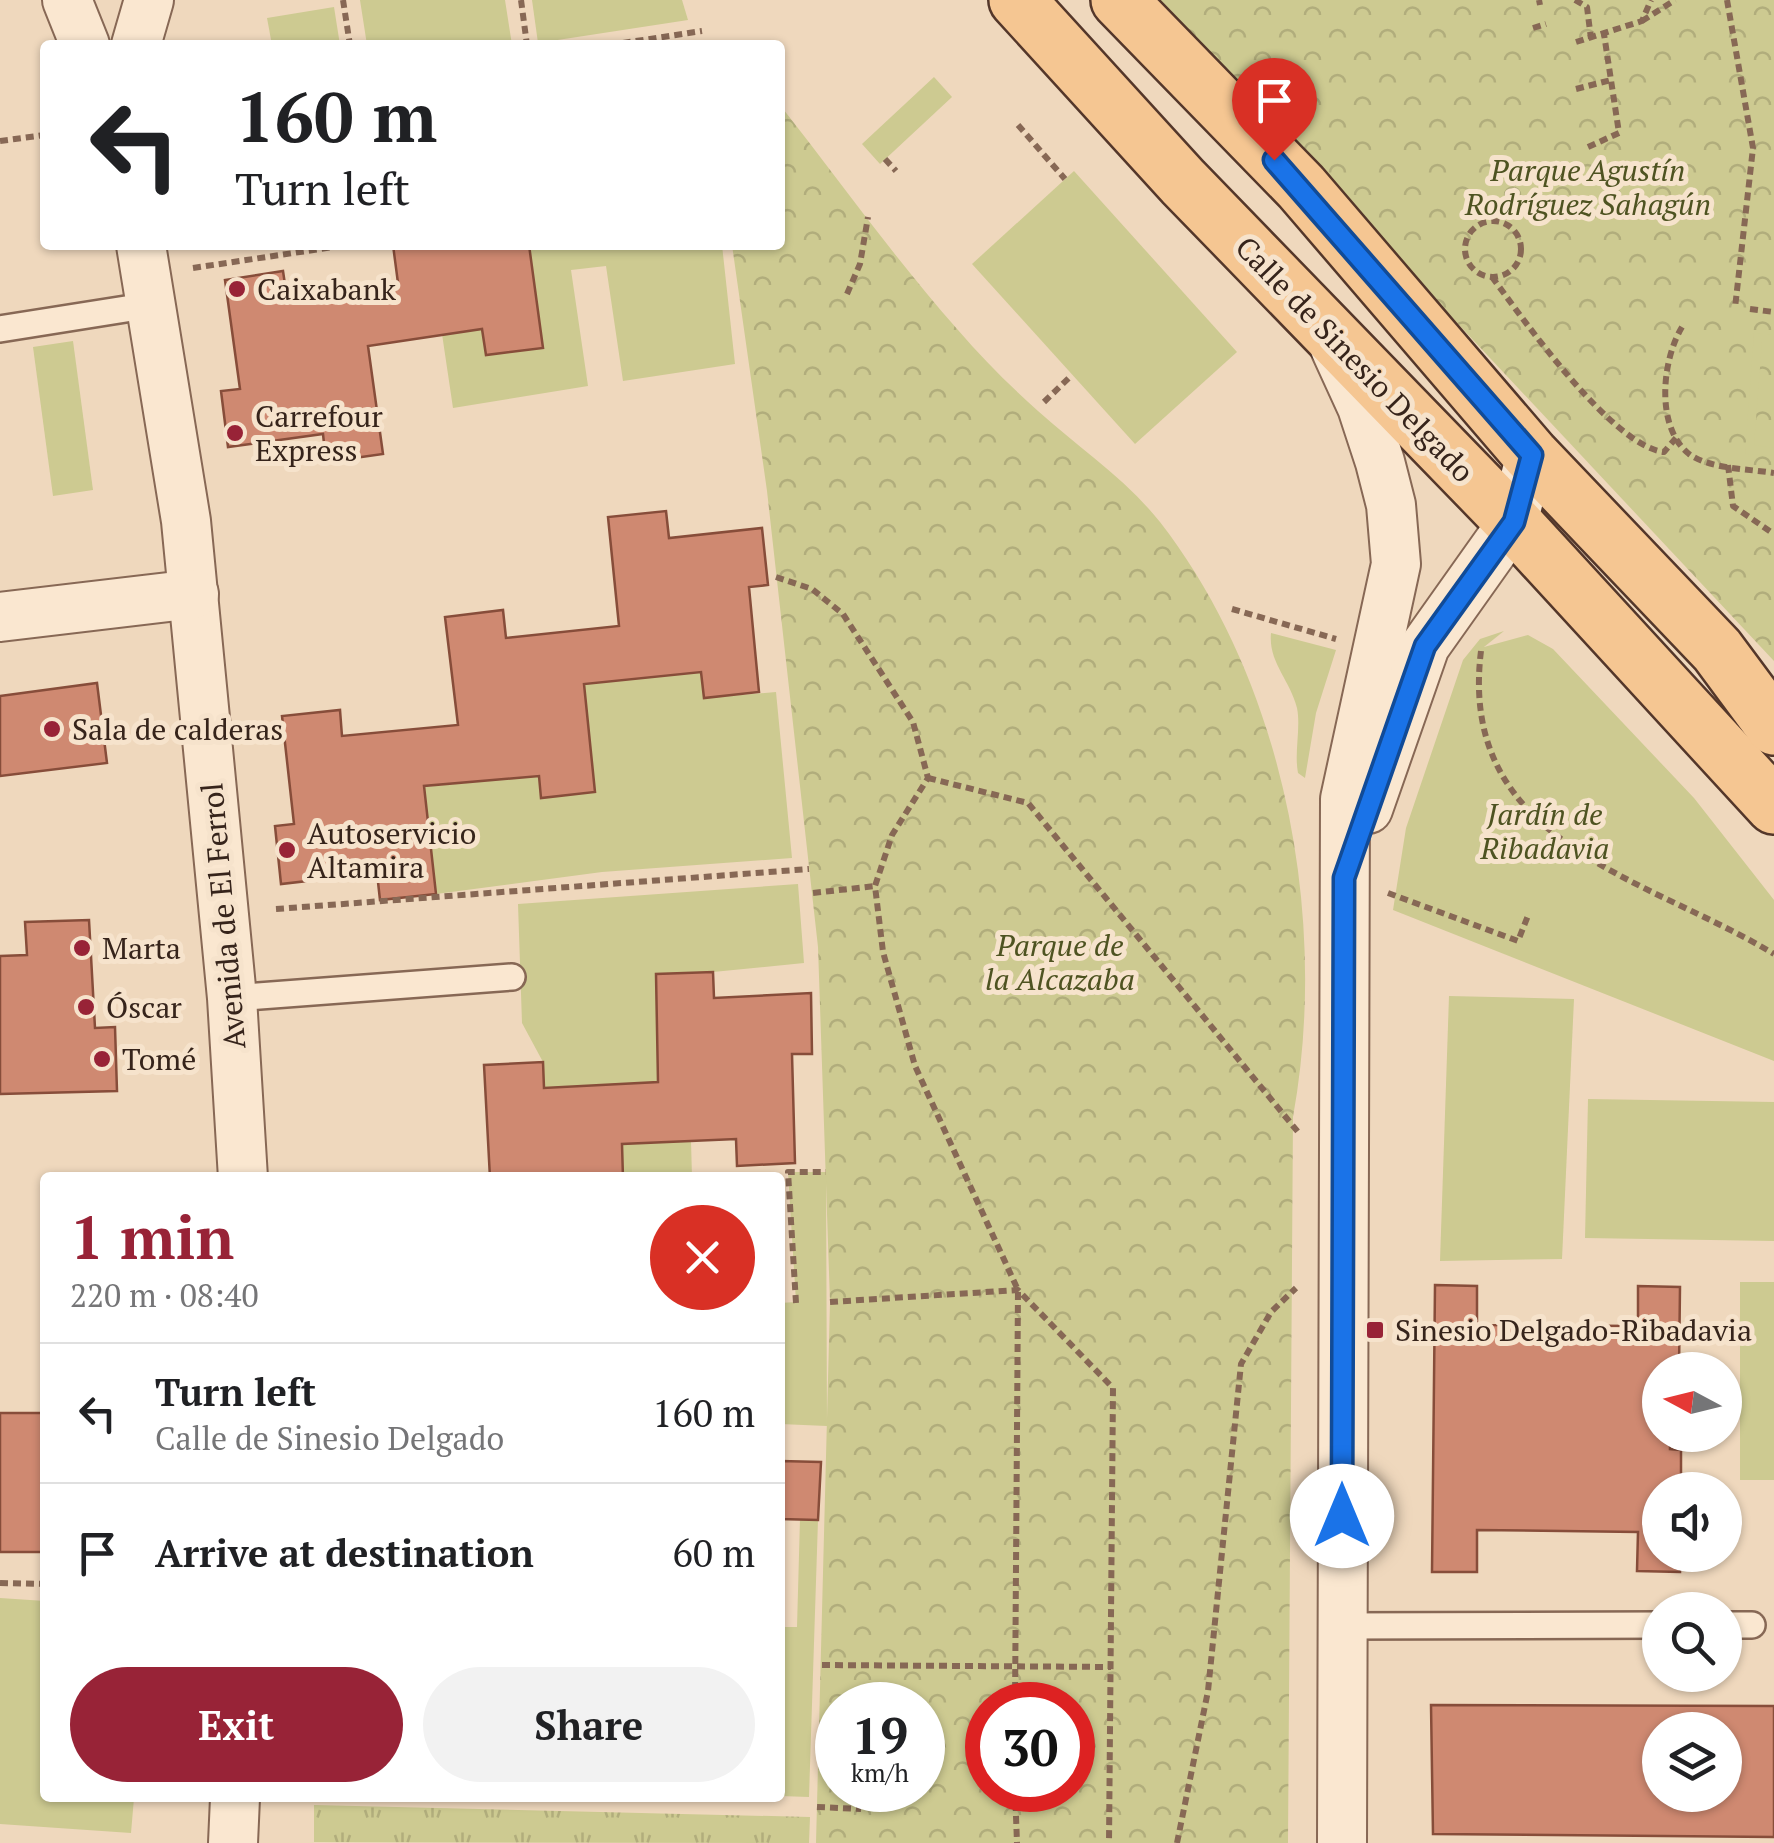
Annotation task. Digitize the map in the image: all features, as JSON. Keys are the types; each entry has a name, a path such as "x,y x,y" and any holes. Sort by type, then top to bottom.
{"main road":[{"name":"Calle de Sinesio Delgado","path":"1018,0 1183,182 1514,522 1774,806"},
{"name":"Calle de Sinesio Delgado","path":"1119,0 1301,188 1532,455 1717,650 1774,728"}],"street":[{"path":"67,0 83,40"},
{"path":"137,40 149,0"},
{"name":"Avenida de El Ferrol","path":"142,250 194,594 232,998 242,1172"},
{"path":"1323,323 1362,406 1380,462 1390,505 1396,564 1346,799 1342,1843"},
{"path":"1344,878 1425,646 1514,522 1532,455"},
{"path":"0,617 194,594"},
{"path":"232,1843 235,1802"}],"lane":[{"path":"0,329 150,306"},
{"path":"232,998 512,977"},
{"path":"1342,1626 1642,1625"},
{"path":"1742,1625 1752,1625"}],"path":[{"path":"343,0 349,40"},
{"path":"520,0 526,40"},
{"path":"1575,0 1586,7 1591,39"},
{"path":"1642,21 1651,0"},
{"path":"1576,42 1642,21 1674,0"},
{"path":"1728,0 1754,148 1734,308"},
{"path":"1533,28 1546,24"},
{"path":"643,40 702,31"},
{"path":"1588,147 1619,133 1604,34"},
{"path":"1576,89 1611,80"},
{"path":"1018,126 1065,179"},
{"path":"0,141 40,136"},
{"path":"885,159 896,171"},
{"path":"847,294 860,264 868,217"},
{"path":"1492,277 1505,275 1521,255 1515,230 1494,220 1473,229 1465,250 1469,263 1492,277 1541,345 1607,417 1652,451 1664,452 1676,438"},
{"path":"192,268 314,250"},
{"path":"1750,309 1774,312"},
{"path":"1682,327 1666,378 1668,418 1676,438 1689,454 1728,466 1774,473"},
{"path":"1044,402 1072,375"},
{"path":"1728,466 1733,506 1774,534"},
{"path":"776,577 812,589 844,614 913,722 928,778 892,836 875,886 884,952 915,1066 1018,1290 1113,1388 1110,1843"},
{"path":"1232,609 1338,639"},
{"path":"1481,648 1478,675 1487,736 1510,790 1532,818 1561,842 1610,872 1719,922 1774,954"},
{"path":"928,778 1028,803 1308,1145"},
{"path":"276,909 809,870"},
{"path":"813,892 875,886"},
{"path":"1395,896 1518,941 1528,913"},
{"path":"796,1303 788,1172 826,1172"},
{"path":"1177,1843 1208,1691 1241,1364 1271,1312 1306,1279"},
{"path":"830,1302 1018,1290"},
{"path":"1015,1682 1018,1290"},
{"path":"0,1583 40,1584"},
{"path":"822,1665 1111,1667"},
{"path":"1015,1812 1016,1843"}],"green space":[{"path":"360,0 505,0 511,40 366,40"},
{"path":"532,0 682,0 688,20 558,40 538,40"},
{"name":"Parque Agustín Rodríguez Sahagún","path":"1156,0 1774,0 1774,661 1159,5"},
{"path":"334,7 339,40 271,40 267,18"},
{"path":"934,77 952,97 880,164 862,144"},
{"name":"Parque de la Alcazaba","path":"785,111 912,275 977,351 1038,411 1132,491 1160,522 1203,586 1239,655 1267,729 1287,806 1300,884 1305,963 1303,1041 1293,1117 1288,1843 816,1843 817,1812 945,1812 945,1682 820,1682 830,1302 818,947 767,491 733,250 785,250"},
{"path":"1074,171 1237,352 1135,444 972,264"},
{"path":"530,250 723,250 735,364 623,381 606,266 571,270 588,386 453,408 442,334 482,329 487,355 542,348"},
{"path":"1754,333 1774,335 1774,342 1762,342 1754,445 1774,448 1774,456 1745,454"},
{"path":"73,341 93,490 53,496 33,347"},
{"name":"Jardín de Ribadavia","path":"1504,631 1484,647 1528,635 1553,649 1694,798 1774,900 1774,1061 1393,910 1406,828 1463,660 1480,639"},
{"path":"1271,633 1336,650 1316,713 1305,778 1298,773 1297,765 1297,708 1276,662"},
{"path":"701,672 704,698 776,692 792,858 602,872 436,894 424,787 539,776 541,797 595,791 584,684"},
{"path":"798,884 804,963 713,972 658,1082 544,1088 543,1062 522,1023 518,904"},
{"path":"1449,996 1574,999 1562,1259 1440,1261"},
{"path":"1588,1099 1774,1102 1774,1241 1585,1238"},
{"path":"691,1141 692,1172 623,1172 622,1144"},
{"path":"788,1172 826,1172 827,1426 785,1424 785,1303 796,1302"},
{"path":"1740,1282 1774,1282 1774,1480 1742,1480"},
{"path":"800,1519 818,1520 809,1797 785,1796 785,1627 797,1627"},
{"path":"0,1598 40,1601 40,1802 134,1802 131,1833 0,1824"},
{"path":"314,1805 810,1817 809,1843 314,1842"}],"building":[{"path":"394,250 530,250 543,348 486,355 482,329 368,346 383,454 326,462 323,434 228,447 221,391 240,389 225,280 283,271 287,298 398,283"},
{"path":"666,511 669,538 762,528 768,585 749,587 759,692 704,698 701,672 584,684 595,792 541,798 539,776 424,786 436,894 380,900 377,873 281,884 275,826 294,824 282,716 340,710 342,736 458,725 445,617 503,610 506,638 619,626 608,517"},
{"name":"Sala de calderas","path":"97,683 107,763 0,776 0,696"},
{"path":"89,920 95,1028 115,1027 117,1091 0,1094 0,956 27,955 25,922"},
{"path":"713,972 714,998 811,993 812,1054 792,1054 795,1163 737,1166 736,1139 622,1144 623,1172 490,1172 484,1065 543,1062 544,1088 658,1082 656,974"},
{"path":"1435,1285 1477,1286 1477,1325 1638,1326 1638,1286 1680,1287 1679,1352 1642,1352 1642,1452 1681,1452 1681,1472 1642,1472 1642,1571 1637,1571 1638,1532 1477,1530 1477,1572 1432,1572"},
{"path":"0,1413 40,1413 40,1552 0,1552"},
{"path":"785,1461 821,1462 818,1520 785,1519"},
{"path":"1431,1705 1774,1706 1774,1837 1433,1834"}],"place":[{"name":"Caixabank","path":"237,289"},
{"name":"Carrefour Express","path":"235,433"},
{"name":"Sala de calderas","path":"52,729"},
{"name":"Autoservicio Altamira","path":"287,850"},
{"name":"Marta","path":"82,948"},
{"name":"Óscar","path":"86,1007"},
{"name":"Tomé","path":"102,1059"},
{"name":"Sinesio Delgado-Ribadavia","path":"1375,1330"}],"route":[{"path":"1274,160 1532,455 1514,522 1452,601 1425,646 1344,878 1342,1516"}]}
